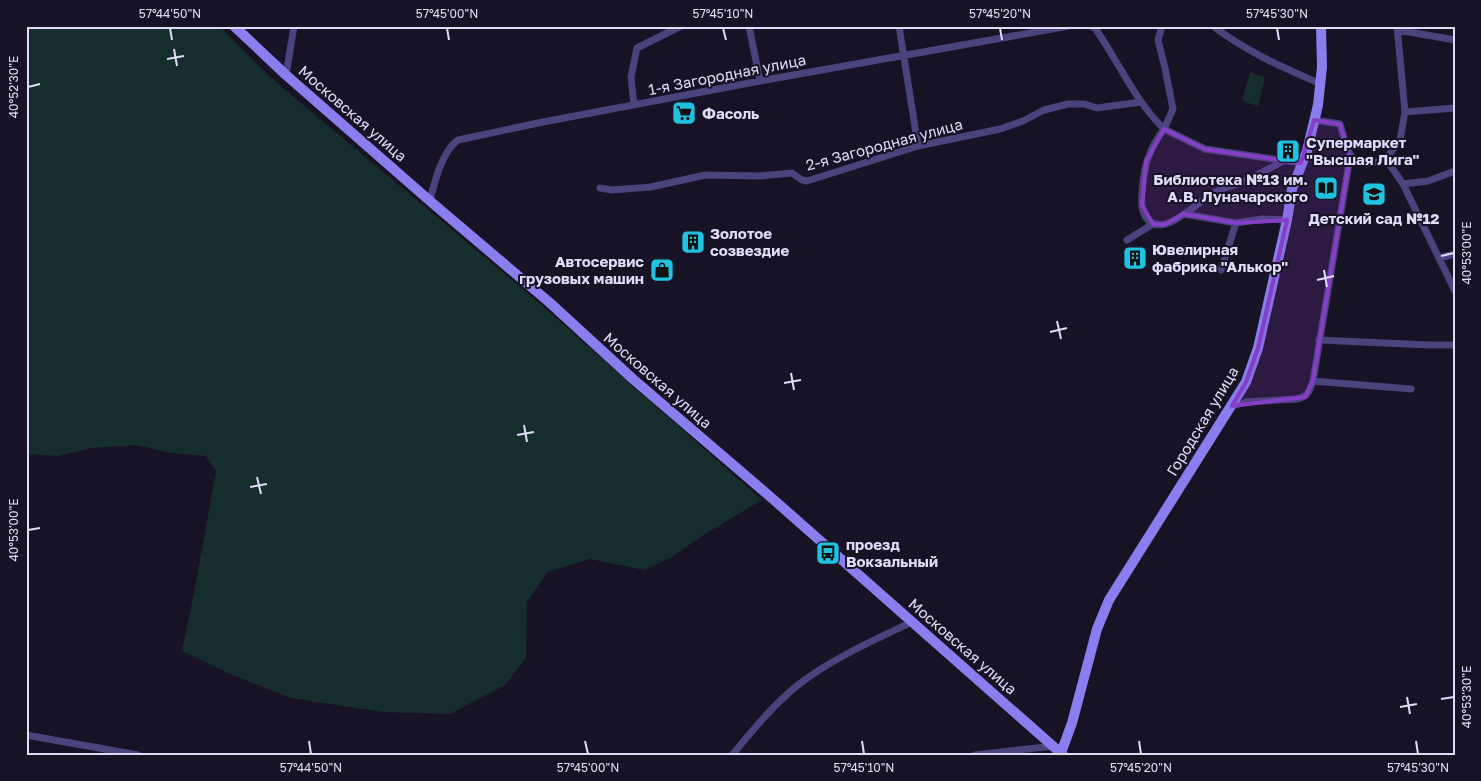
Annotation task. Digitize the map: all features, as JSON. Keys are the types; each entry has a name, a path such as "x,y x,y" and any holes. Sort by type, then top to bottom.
{"main road":[{"name":"Московская улица","path":"234,26 286,75 549,302 633,379 781,506 1059,751"},
{"name":"Городская улица","path":"1059,751 1072,723 1097,629 1109,600 1246,382 1258,348 1292,189 1307,152 1314,120 1321,84 1321,26"}],"street":[{"path":"286,75 294,26"},
{"path":"634,105 632,77 637,48 681,26"},
{"path":"749,26 760,81"},
{"path":"899,26 918,146"},
{"name":"1-я Загородная улица","path":"430,201 441,164 458,140 760,81 1069,26"},
{"path":"1090,26 1095,28 1141,102 1164,129 1205,149 1301,163"},
{"path":"1162,26 1158,40 1173,109 1164,129 1150,150 1144,173 1142,205 1146,218 1153,224 1164,225 1184,214 1211,194 1261,174 1285,160"},
{"path":"1213,26 1270,62 1321,84"},
{"path":"1350,156 1359,163 1369,164 1378,162 1386,158 1400,140 1405,112 1398,28 1419,30 1455,40"},
{"name":"2-я Загородная улица","path":"600,188 612,190 651,186 705,176 760,176 792,173 807,181 918,146 1000,129 1044,110 1068,104 1084,104 1097,108 1141,102"},
{"path":"1405,112 1455,108"},
{"path":"1232,406 1246,402 1305,397 1313,381 1350,156 1340,124 1314,120"},
{"path":"1386,158 1403,184 1455,291"},
{"path":"1403,184 1428,182 1455,172"},
{"path":"1184,214 1236,223 1262,219 1286,220"},
{"path":"1221,270 1236,223"},
{"path":"1127,240 1153,224"},
{"path":"1439,258 1455,254"},
{"path":"1319,340 1455,345"},
{"path":"1313,381 1411,389"},
{"path":"732,755 772,708 799,684 872,640 912,622"},
{"path":"26,735 138,755"},
{"path":"975,755 1059,751"}],"highlighted area":[{"path":"1314,120 1340,124 1350,157 1313,381 1305,397 1232,406 1246,382 1258,348 1287,220 1236,223 1184,214 1164,225 1153,224 1142,205 1146,162 1164,129 1205,149 1301,163"}],"green space":[{"path":"26,26 219,26 270,77 530,295 762,500 705,534 672,557 644,570 590,559 548,572 527,602 526,658 505,685 450,714 382,712 291,698 232,675 182,651 216,471 206,456 171,453 136,445 91,448 59,456 26,454"},
{"path":"1250,72 1265,77 1258,106 1242,101"}],"place":[{"name":"Фасоль","path":"684,113"},
{"name":"Супермаркет \"Высшая Лига\"","path":"1288,151"},
{"name":"Библиотека №13 им. А.В. Луначарского","path":"1326,188"},
{"name":"Детский сад №12","path":"1374,194"},
{"name":"Золотое созвездие","path":"693,242"},
{"name":"Ювелирная фабрика \"Алькор\"","path":"1135,258"},
{"name":"Автосервис грузовых машин","path":"662,270"},
{"name":"проезд Вокзальный","path":"828,553"}]}
